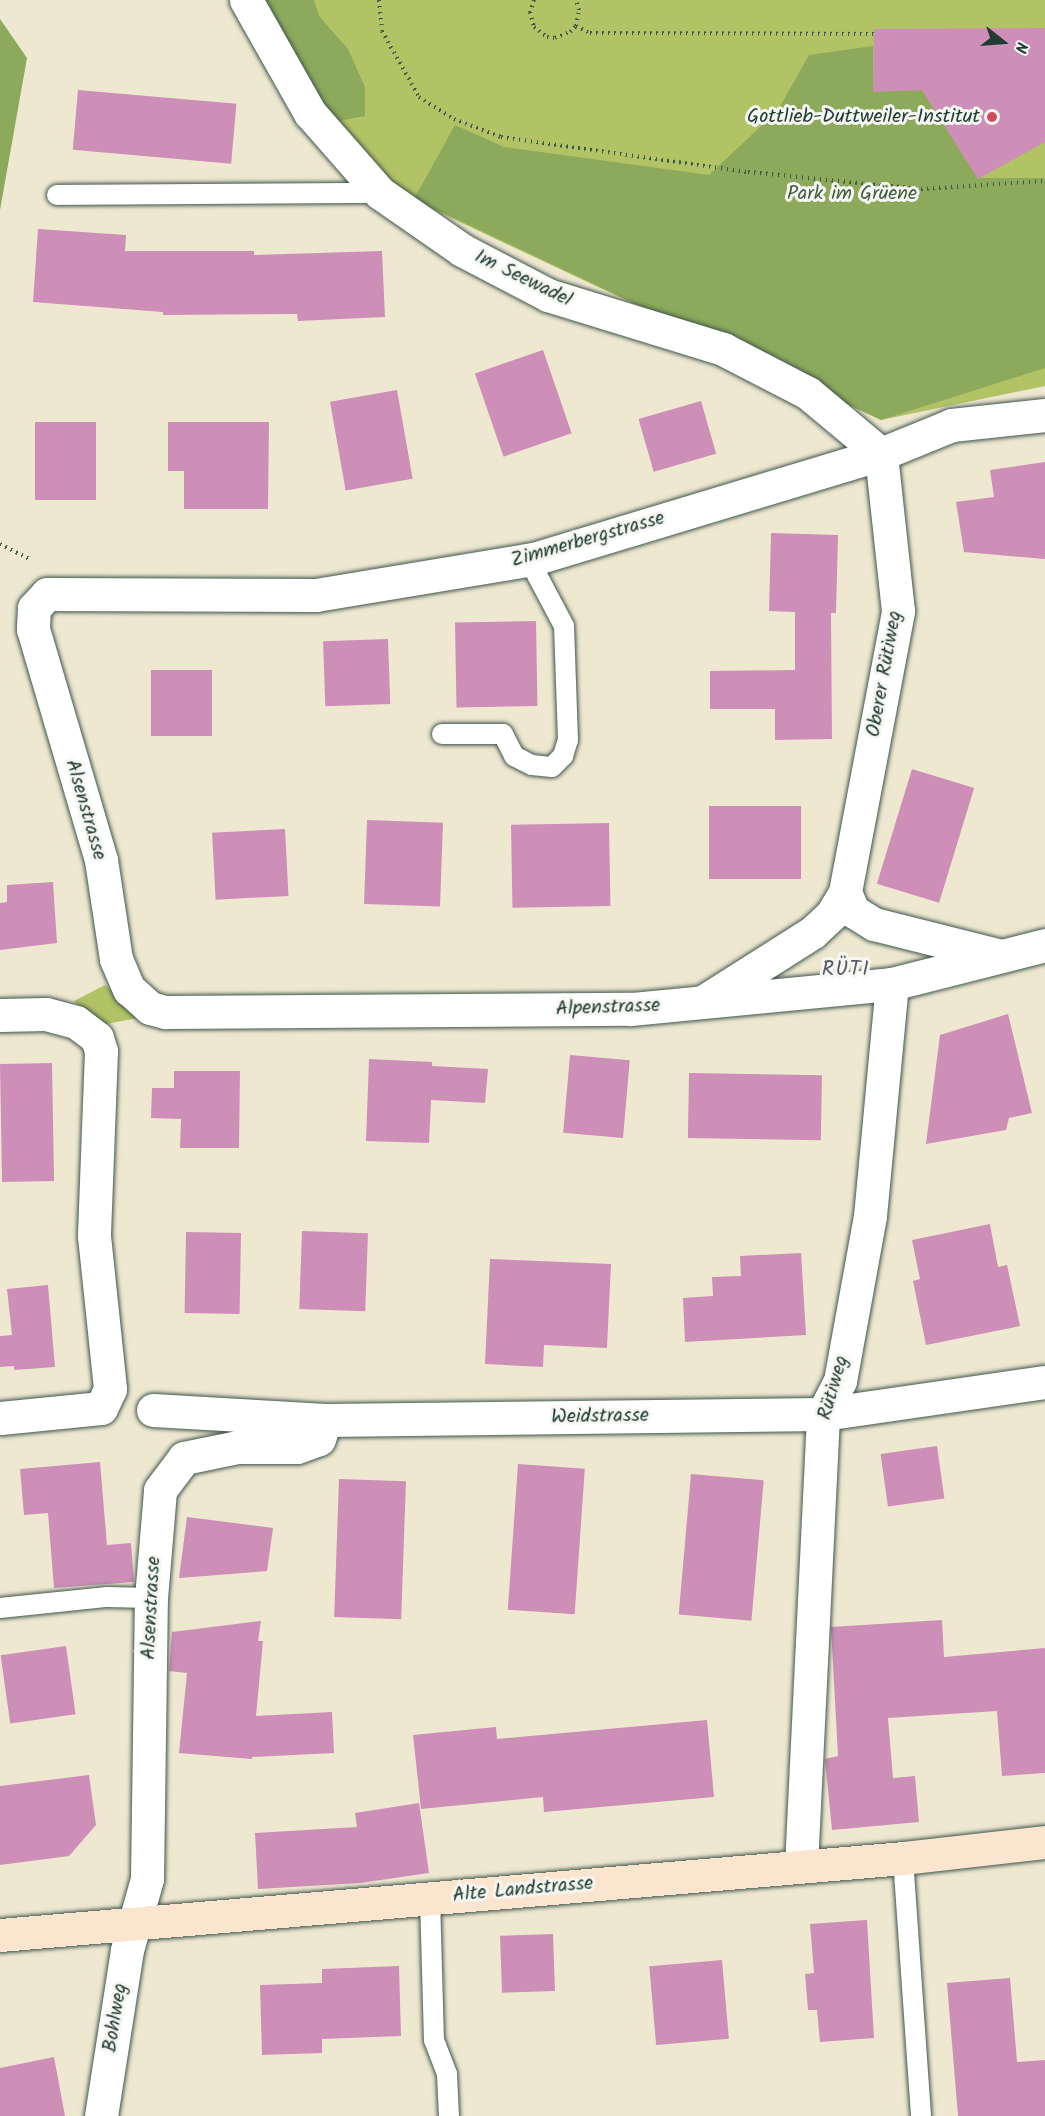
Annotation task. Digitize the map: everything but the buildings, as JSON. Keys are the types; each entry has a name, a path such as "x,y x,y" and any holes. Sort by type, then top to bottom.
{"main road":[{"name":"Alte Landstrasse","path":"0,1935 136,1921 903,1858 1045,1842"}],"street":[{"name":"Im Seewadel","path":"246,0 310,113 380,193 462,249 548,296 723,349 787,382 808,393 881,454"},
{"name":"Zimmerbergstrasse","path":"41,581 316,595 532,559 881,454 952,425 1045,415"},
{"name":"Oberer Rütiweg","path":"702,1003 813,932 832,914 845,892 898,611 881,454"},
{"name":"Alsenstrasse","path":"41,581 34,608 33,629 101,860 116,959 129,989 138,1000 150,1008 165,1012"},
{"path":"845,892 853,911 874,924 999,955"},
{"name":"Alpenstrasse","path":"165,1012 630,1009 892,984 1045,945"},
{"name":"Rütiweg","path":"801,1866 823,1414 840,1381 870,1216 892,984"},
{"path":"0,1015 61,1016 76,1022 97,1038 102,1065 94,1236 110,1389 101,1408 0,1418"},
{"name":"Weidstrasse","path":"153,1410 325,1420 823,1414 1045,1382"},
{"name":"Alsenstrasse","path":"136,1921 147,1879 150,1598 160,1490 184,1458 237,1447 297,1447 318,1438 325,1420"},
{"name":"Bohlweg","path":"101,2116 127,1950 136,1921"}],"lane":[{"path":"57,195 380,193"},
{"path":"442,734 503,734 514,756 532,765 552,766 563,756 568,740 564,626 537,575 532,559"},
{"path":"0,1608 107,1597 150,1598"},
{"path":"903,1858 921,2116"},
{"path":"430,1898 434,2040 447,2074 449,2116"}],"path":[{"path":"379,0 382,31 419,97 454,119 501,137 748,172 921,189 1045,181"},
{"path":"534,0 530,20 540,33 555,38 570,32 576,26 579,10 576,0"},
{"path":"576,26 590,33 874,34"},
{"path":"0,544 30,560 41,581"}],"green space":[{"name":"Park im Grüene","path":"246,0 1045,0 1045,386 881,420 349,170"},
{"path":"246,0 314,0 319,16 348,49 365,87 365,116 321,124"},
{"path":"0,19 27,58 0,210"},
{"path":"873,46 873,91 922,90 978,178 1045,178 1045,368 881,420 414,199 455,125 504,147 709,175 778,110 809,55"},
{"path":"105,985 143,1017 101,1025 74,1001"}],"place":[{"name":"Gottlieb-Duttweiler-Institut","path":"992,117"}],"district":[{"name":"RÜTI","path":"846,970"}]}
